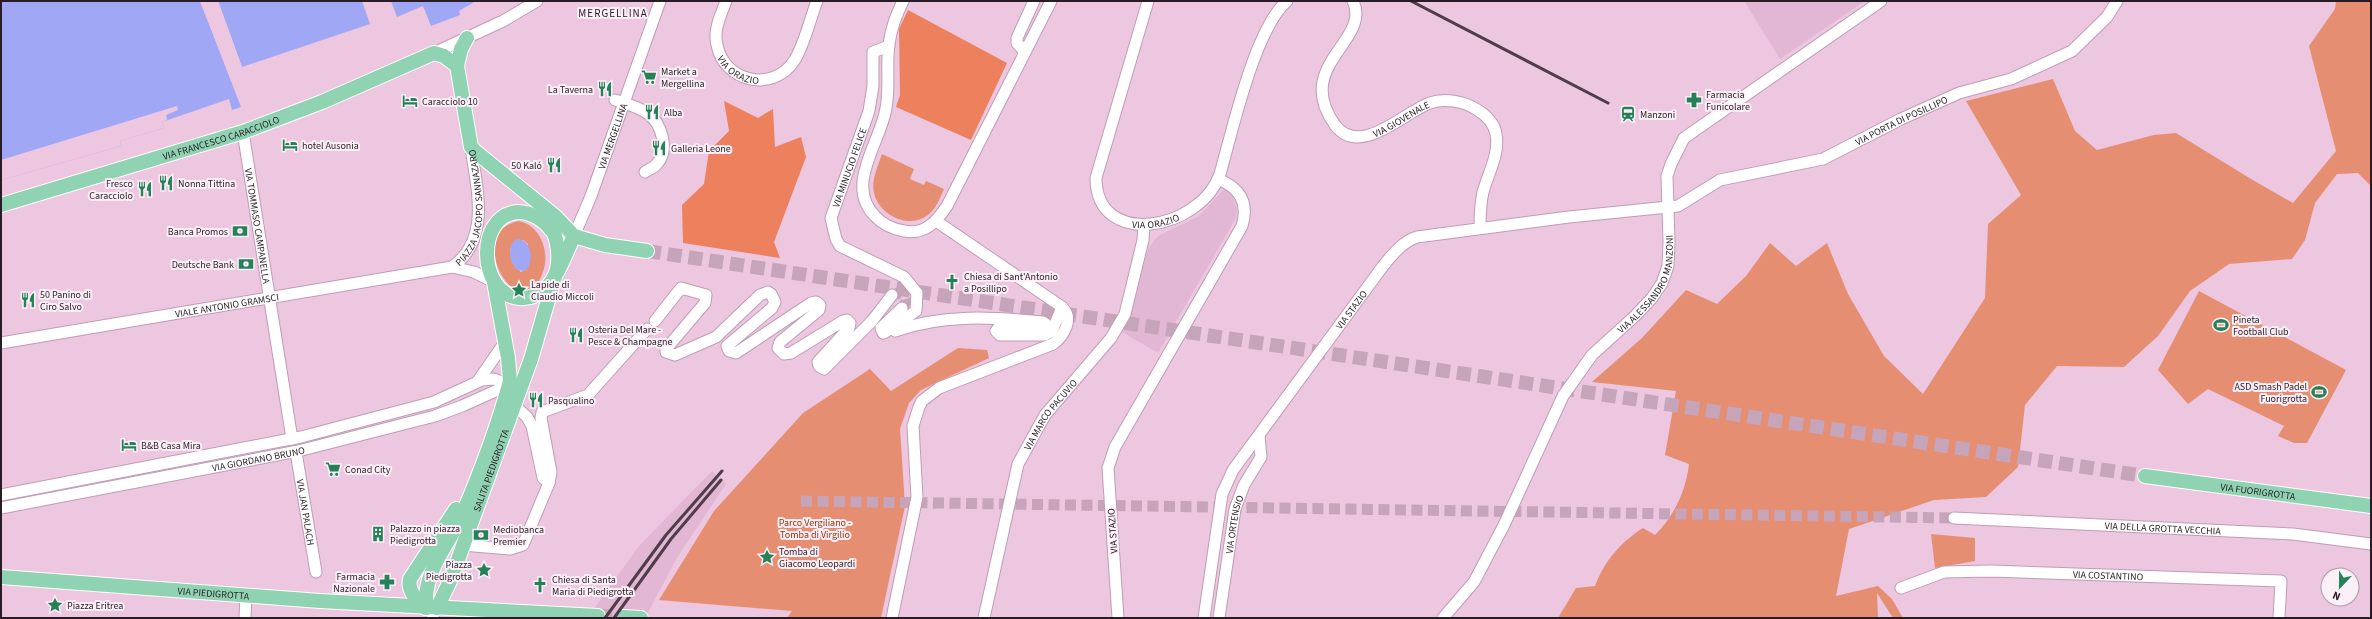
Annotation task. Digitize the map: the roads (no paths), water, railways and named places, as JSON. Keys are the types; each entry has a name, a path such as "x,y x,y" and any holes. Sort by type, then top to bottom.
{"main road":[{"path":"468,38 461,49 457,66 471,147"},
{"path":"439,55 457,66"},
{"name":"VIA FRANCESCO CARACCIOLO","path":"1,205 243,132 439,55"},
{"name":"PIAZZA JACOPO SANNAZARO","path":"471,147 545,207 574,236"},
{"path":"545,207 559,252 558,269 535,347 512,394 510,370 505,342 494,282 488,262 490,236 501,219 509,214 545,207"},
{"path":"519,212 538,218 553,233"},
{"path":"574,236 605,245 647,251"},
{"name":"VIA MERGELLINA","path":"558,269 574,236"},
{"name":"PIAZZA JACOPO SANNAZARO","path":"494,282 508,295 516,298 530,297 546,287 558,269"},
{"name":"SALITA PIEDIGROTTA","path":"431,613 426,587 438,557 463,513 512,394"},
{"name":"SALITA PIEDIGROTTA","path":"462,545 512,394"},
{"name":"SALITA PIEDIGROTTA","path":"431,613 412,592 410,579 478,474"},
{"name":"VIA FUORIGROTTA","path":"2145,476 2371,506"},
{"path":"431,613 446,591 455,569 462,545"},
{"path":"438,557 445,554 451,557 455,569"},
{"name":"VIA PIEDIGROTTA","path":"1,577 246,595 431,613 492,609 598,616"},
{"path":"461,618 492,609"},
{"path":"623,617 641,618"}],"street":[{"name":"VIA FRANCESCO CARACCIOLO","path":"439,55 468,38 503,21 536,1"},
{"name":"VIA MERGELLINA","path":"574,236 620,102 660,1"},
{"name":"VIA ORAZIO","path":"726,1 716,28 716,45 721,57 731,70 748,80 762,80 775,78 794,61 817,1"},
{"path":"903,1 891,31 886,109 863,176 864,199 876,218 896,229 918,232 924,230 936,220 954,193 1051,1"},
{"path":"1025,52 1017,43 1017,38 1034,1"},
{"name":"VIA ORAZIO","path":"1148,1 1096,178 1098,197 1110,213 1120,219 1144,225 1178,218 1189,212 1203,201 1218,179 1254,59 1263,35 1287,1"},
{"name":"VIA GIOVENALE","path":"1353,1 1355,6 1354,24 1327,68 1323,78 1322,95 1326,110 1337,127 1347,134 1356,136 1372,135 1387,129 1429,103 1443,100 1471,106 1484,114 1494,124 1497,139 1481,201 1480,228"},
{"name":"VIA ALESSANDRO MANZONI","path":"1443,618 1474,582 1507,518 1562,396 1592,355 1635,316 1652,298 1662,283 1668,266 1669,254 1667,207 1668,176 1671,164 1684,138 1881,1"},
{"name":"VIA PORTA DI POSILLIPO","path":"1667,207 1678,206 1720,180 1823,158 1959,92 2018,76 2072,51 2107,17 2117,1"},
{"name":"VIA MINUCIO FELICE","path":"884,333 917,309 917,293 910,281 840,246 836,239 832,222 832,214 869,111 873,86 873,52 889,46"},
{"path":"620,102 646,112 656,121 661,134 663,145 661,157 656,165 645,172"},
{"name":"VIA TOMMASO CAMPANELLA","path":"243,132 292,439"},
{"name":"PIAZZA JACOPO SANNAZARO","path":"452,267 462,259 471,247 478,226 471,147"},
{"name":"VIA STAZIO","path":"1118,618 1108,468 1115,447 1242,226 1245,209 1243,199 1232,186 1218,179"},
{"name":"VIA STAZIO","path":"1204,618 1222,494 1233,470 1396,250 1407,241 1417,237 1480,228 1667,207"},
{"path":"892,618 917,497 913,426 919,406 922,401 939,388 1059,340 1066,327 1068,318 1062,307 936,220"},
{"name":"VIA MARCO PACUVIO","path":"984,618 1018,464 1045,415 1111,338 1125,314 1143,240 1144,225"},
{"name":"PIAZZA JACOPO SANNAZARO","path":"452,267 470,270 494,282"},
{"name":"VIALE ANTONIO GRAMSCI","path":"1,343 452,267"},
{"path":"462,545 510,549 523,545 549,483 551,472 541,414 545,410 576,401 588,395 651,325 681,288 706,295 705,303 666,349 666,352 675,355 716,337 760,294 768,292 771,294 775,302 772,308 727,346 729,351 736,353 811,303 816,302 820,305 819,310 781,341 778,348 784,354 792,353 843,321 847,320 850,323 849,328 818,362 819,366 824,369 829,366 872,321 892,295"},
{"path":"902,308 881,328 884,333 937,320 996,317 1043,322 1046,324 1044,328 1039,329 999,327 996,331 1000,335 1045,335 1052,330 1062,307"},
{"path":"478,381 505,342"},
{"path":"1,495 292,439 434,402 478,381 494,379 512,394 530,422 543,478 549,483"},
{"name":"VIA GIORDANO BRUNO","path":"1,508 296,452 512,394"},
{"name":"VIA ORTENSIO","path":"1219,618 1235,509 1244,485 1261,457 1259,436"},
{"name":"VIA JAN PALACH","path":"296,452 316,572"},
{"name":"VIA DELLA GROTTA VECCHIA","path":"1954,518 2293,534 2371,544"},
{"name":"VIA COSTANTINO","path":"1901,588 1944,572 1991,570 2281,581 2279,618"},
{"path":"245,618 246,595"}],"water":[{"path":"1,1 200,1 241,107 232,110 229,99 162,122 164,128 120,141 121,146 1,180"},
{"path":"218,1 362,1 370,24 242,67"},
{"path":"391,1 476,1 459,11 460,15 431,26 423,6 397,17"},
{"path":"516,239 526,242 529,247 531,257 525,271 517,270 512,263 510,250"}],"tunnel":[{"path":"647,251 2145,476"},
{"path":"892,295 899,293 904,296 906,302 902,308"},
{"path":"801,501 1954,518"},
{"path":"598,616 623,617"}],"railway":[{"path":"1411,1 1608,103"},
{"path":"605,618 666,535 722,471"},
{"path":"614,618 671,539 721,480"}],"place":[{"name":"Market a Mergellina","path":"649,77"},
{"name":"La Taverna","path":"605,89"},
{"name":"Farmacia Funicolare","path":"1694,100"},
{"name":"Caracciolo 10","path":"410,101"},
{"name":"Alba","path":"652,112"},
{"name":"Manzoni","path":"1628,114"},
{"name":"hotel Ausonia","path":"290,145"},
{"name":"Galleria Leone","path":"659,148"},
{"name":"50 Kaló","path":"554,165"},
{"name":"Nonna Tittina","path":"166,183"},
{"name":"Fresco Caracciolo","path":"145,189"},
{"name":"Banca Promos","path":"240,231"},
{"name":"Deutsche Bank","path":"246,264"},
{"name":"Chiesa di Sant'Antonio a Posillipo","path":"952,282"},
{"name":"Lapide di Claudio Miccoli","path":"519,290"},
{"name":"50 Panino di Ciro Salvo","path":"28,300"},
{"name":"Pineta Football Club","path":"2221,325"},
{"name":"Osteria Del Mare - Pesce & Champagne","path":"576,335"},
{"name":"ASD Smash Padel Fuorigrotta","path":"2319,392"},
{"name":"Pasqualino","path":"536,400"},
{"name":"B&B Casa Mira","path":"129,445"},
{"name":"Conad City","path":"333,469"},
{"name":"Palazzo in piazza Piedigrotta","path":"378,534"},
{"name":"Mediobanca Premier","path":"481,535"},
{"name":"Tomba di Giacomo Leopardi","path":"767,557"},
{"name":"Piazza Piedigrotta","path":"484,570"},
{"name":"Farmacia Nazionale","path":"387,582"},
{"name":"Chiesa di Santa Maria di Piedigrotta","path":"540,585"},
{"name":"Piazza Eritrea","path":"55,605"}],"district":[{"name":"MERGELLINA","path":"613,13"}],"park label":[{"name":"Parco Vergiliano - Tomba di Virgilio","path":"815,528"}]}
